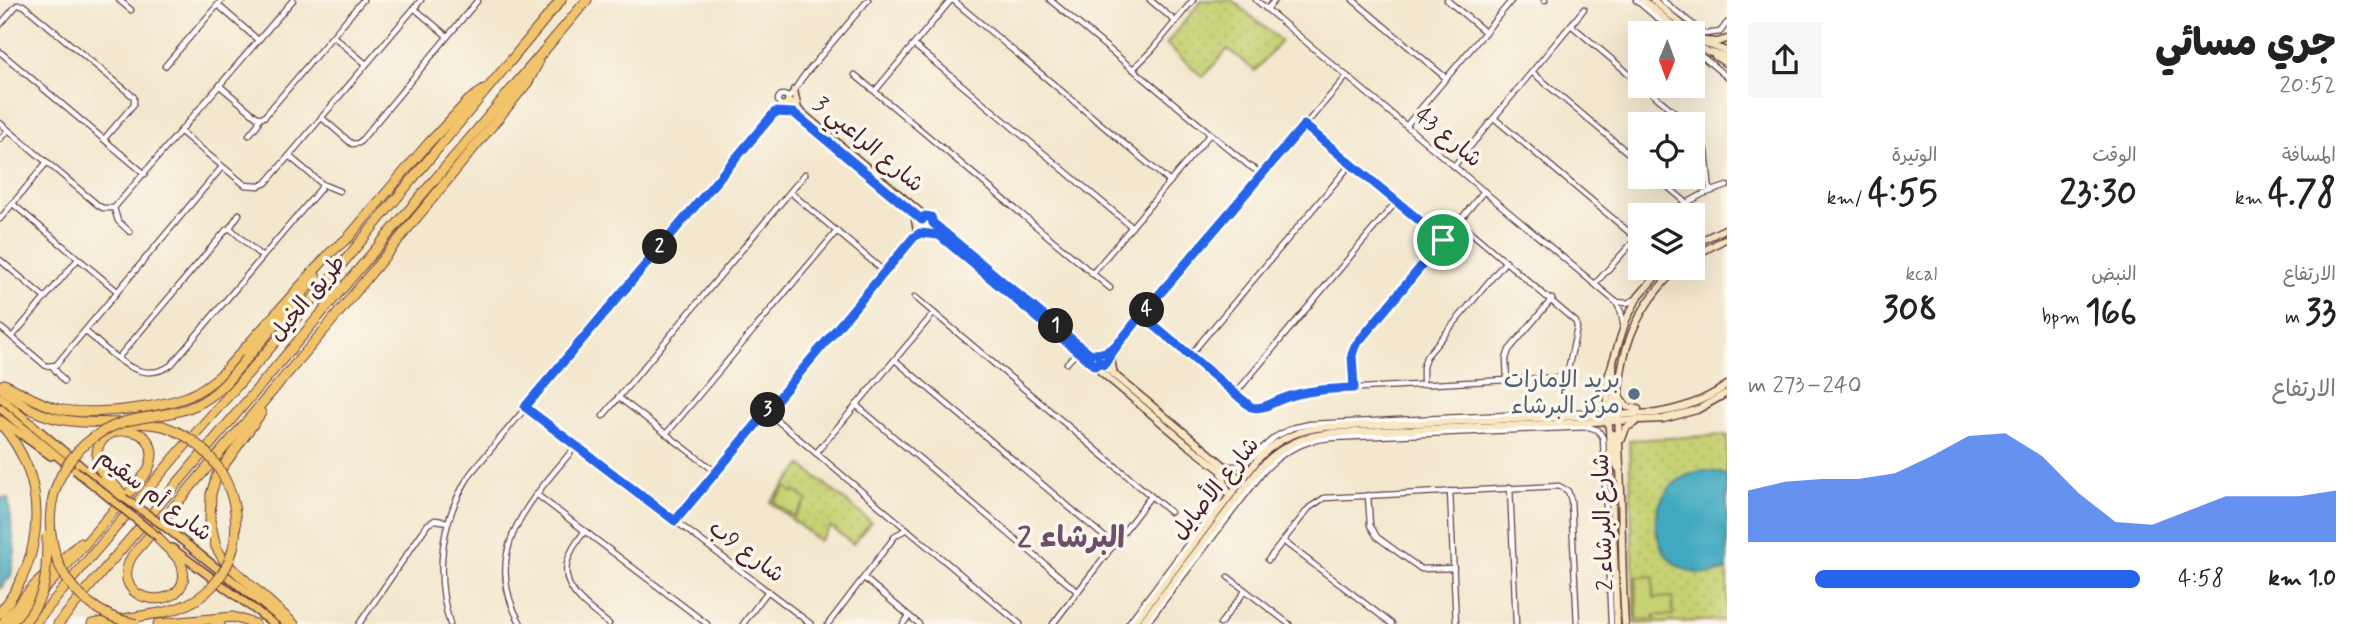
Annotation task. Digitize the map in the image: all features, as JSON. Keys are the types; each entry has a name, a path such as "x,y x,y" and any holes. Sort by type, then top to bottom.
{"highway":[{"name":"طريق الخيل","path":"34,624 318,293 561,0"},
{"name":"طريق الخيل","path":"58,624 587,0"},
{"path":"158,537 178,559 183,574 179,586 172,594 164,599 153,600 139,596 130,585 127,569 132,556 528,82 540,57"},
{"path":"23,624 38,604 46,583 50,503 60,475 71,458 91,439 123,423 176,413 201,403 221,388 469,100 478,92 487,89"},
{"path":"1,384 45,405 77,411 149,405 188,396 221,375 330,253 350,236"},
{"path":"294,624 228,566 219,552 209,507 217,475 293,372 298,360"},
{"path":"1,384 45,410 163,426 192,440 217,464 232,494 236,528 231,555 214,583 187,604 160,613 92,624"},
{"path":"0,421 26,464 35,494 36,517 27,570 4,621"},
{"path":"4,621 60,573 144,476 151,463 151,449 146,439 137,432 125,429 105,438 99,447 97,458 102,472 124,498"},
{"path":"49,521 57,559 75,589 102,612 136,624"},
{"path":"213,533 221,550 235,567 304,624"},
{"path":"163,623 233,617 255,624"},
{"path":"215,624 220,624"}],"main road":[{"name":"شارع أم سقيم","path":"0,397 103,484 164,526 287,624"},
{"name":"شارع أم سقيم","path":"0,408 60,460 274,624"},
{"path":"0,421 60,460"}],"street":[{"path":"118,0 131,10"},
{"path":"165,66 222,0"},
{"path":"0,123 99,206 114,208 293,0"},
{"path":"259,118 264,117 363,0"},
{"path":"181,132 245,185 259,186 271,178 421,0"},
{"path":"322,118 356,145 478,0"},
{"path":"450,624 441,573 442,548 458,496 471,473 868,0"},
{"path":"874,91 952,0 1170,181"},
{"path":"1050,0 1260,176"},
{"path":"1150,0 1175,21"},
{"path":"1133,69 1193,0"},
{"name":"شارع 43","path":"1256,0 1616,302"},
{"path":"1267,9 1275,0"},
{"path":"1353,0 1447,78"},
{"path":"1447,0 1485,32"},
{"path":"1406,126 1512,0"},
{"path":"1636,0 1661,21"},
{"path":"1643,0 1668,21"},
{"path":"1653,0 1678,21"},
{"path":"1662,0 1705,34 1720,32 1727,23"},
{"path":"0,25 17,5 23,5 134,97 134,104 104,139"},
{"path":"218,5 258,40"},
{"path":"414,8 447,36"},
{"path":"1454,166 1584,9"},
{"path":"1571,25 1628,72"},
{"path":"333,36 366,64"},
{"path":"1705,41 1727,39"},
{"path":"914,44 1132,227"},
{"path":"1705,44 1727,51"},
{"path":"1705,49 1727,64"},
{"path":"0,51 145,174"},
{"path":"1708,52 1727,57"},
{"path":"1141,75 1149,53"},
{"path":"1705,59 1727,78"},
{"path":"1532,72 1628,153"},
{"path":"855,75 1110,288"},
{"path":"1100,365 1346,75"},
{"path":"767,120 803,77"},
{"path":"220,86 259,118"},
{"path":"775,112 797,112 793,90"},
{"path":"1658,98 1675,112"},
{"name":"شارع الراعبي 3","path":"784,101 1078,351 1115,376 1227,467 1243,484"},
{"name":"شارع الراعبي 3","path":"797,112 926,223 1088,353 1216,467 1243,484"},
{"path":"249,135 258,124 259,118"},
{"path":"1494,118 1628,228"},
{"path":"1304,125 1443,240"},
{"path":"0,139 8,130"},
{"path":"1092,274 1210,134"},
{"path":"1705,148 1710,191"},
{"path":"289,156 322,184 339,191"},
{"path":"0,219 47,162"},
{"path":"1190,355 1351,164"},
{"path":"53,367 222,167"},
{"path":"603,416 806,174"},
{"path":"317,180 317,192"},
{"path":"85,331 130,368 139,372 167,368 322,184"},
{"path":"1670,189 1687,203 1727,186"},
{"path":"1354,388 1352,355 1355,346 1484,191"},
{"path":"790,192 885,272"},
{"path":"1235,394 1396,202"},
{"path":"13,204 117,291"},
{"path":"114,208 118,221 130,232"},
{"path":"913,212 917,234"},
{"path":"118,358 239,214"},
{"path":"1142,315 1251,407 1262,408 1290,396 1308,392 1558,379 1565,376 1577,324 1552,299 1459,222"},
{"path":"675,521 926,223"},
{"path":"1705,239 1727,228"},
{"path":"229,229 262,257"},
{"path":"666,434 836,232"},
{"path":"917,234 939,235"},
{"path":"1705,250 1726,238"},
{"path":"1595,284 1628,247"},
{"path":"12,337 78,259"},
{"path":"0,260 45,298"},
{"path":"1423,385 1426,357 1506,261"},
{"name":"شارع البرشاء 2","path":"1625,624 1620,455 1607,390 1608,376 1622,331 1638,297 1652,280"},
{"name":"شارع البرشاء 2","path":"1617,624 1609,441 1622,361 1635,326 1648,303 1668,280"},
{"path":"915,297 1170,512"},
{"path":"1622,331 1623,319 1616,302 1630,302 1638,297"},
{"path":"1507,381 1509,350 1552,299"},
{"path":"816,453 934,313"},
{"path":"0,327 46,366 53,367 64,381"},
{"path":"1067,363 1078,351"},
{"path":"1088,353 1109,354"},
{"path":"1109,354 1115,376"},
{"path":"895,360 1114,545"},
{"path":"1613,362 1613,418 1616,462 1620,470"},
{"name":"شارع الأصايل","path":"1130,624 1227,499 1269,459 1298,443 1327,434 1575,424 1677,409 1701,400 1727,385"},
{"path":"1619,388 1621,401 1627,407 1653,413"},
{"path":"1588,416 1601,407 1607,390"},
{"name":"شارع الأصايل","path":"1144,624 1218,527 1254,465 1275,444 1302,431 1324,427 1426,421 1588,416 1640,421 1675,417 1697,410 1727,393"},
{"path":"618,397 716,472"},
{"path":"1716,401 1727,400"},
{"path":"856,405 1078,592"},
{"name":"شارع 9ب","path":"525,407 811,624"},
{"path":"1558,426 1568,421 1664,415 1677,409"},
{"path":"767,412 1020,624"},
{"path":"1227,467 1242,466 1270,440 1304,425 1426,421"},
{"path":"1620,455 1625,430 1640,421"},
{"path":"1575,424 1599,426 1609,441"},
{"path":"1558,426 1592,427 1598,430 1603,438 1611,624"},
{"path":"1218,527 1268,467 1298,443"},
{"path":"521,624 507,589 506,557 516,524 536,494 576,446"},
{"path":"1604,468 1609,457"},
{"path":"1227,467 1240,470 1254,465"},
{"path":"1216,467 1226,482 1227,499"},
{"path":"1268,560 1317,501 1331,497 1559,486 1567,490 1570,498 1577,624"},
{"path":"1510,488 1516,624"},
{"path":"1450,491 1456,624"},
{"path":"536,494 708,624"},
{"path":"1368,495 1370,525 1377,537 1419,568 1454,568"},
{"path":"1054,624 1151,496"},
{"path":"359,624 428,524 435,520 448,522"},
{"path":"896,535 898,522"},
{"path":"828,624 896,535 908,529"},
{"path":"585,531 570,550 567,578 579,600 609,624"},
{"path":"1283,541 1392,624"},
{"path":"1228,577 1289,624"},
{"path":"864,578 919,624"},
{"path":"1220,624 1245,591"},
{"path":"743,624 768,592"},
{"path":"903,624 909,616"}],"green space":[{"path":"1202,0 1232,0 1281,41 1255,71 1228,49 1203,77 1166,44"},
{"path":"1727,435 1727,620 1635,624 1629,440"},
{"path":"802,465 871,522 853,544 831,527 819,541 770,502"},
{"path":"786,487 807,500 794,517 774,502"},
{"path":"1653,576 1654,598 1672,597 1673,615 1655,615 1655,619 1637,620 1636,577"}],"water":[{"path":"1699,471 1727,475 1727,570 1701,573 1681,567 1666,554 1658,537 1656,517 1662,498 1676,482"},
{"path":"0,498 8,498 15,551 11,576 0,589"}],"place":[{"name":"بريد الإمارات مركز البرشاء","path":"1634,394"}],"district":[{"name":"البرشاء 2","path":"1071,538"}],"route":[{"path":"1443,240 1304,125 1142,315 1118,343 1104,365 1099,361 1095,366 939,235 920,233 675,521 525,407 775,112 794,113 922,220 925,216 931,217 933,223 1088,353 1097,355 1109,352 1142,315 1255,408 1299,394 1354,388 1352,355 1355,346 1443,240"}]}
